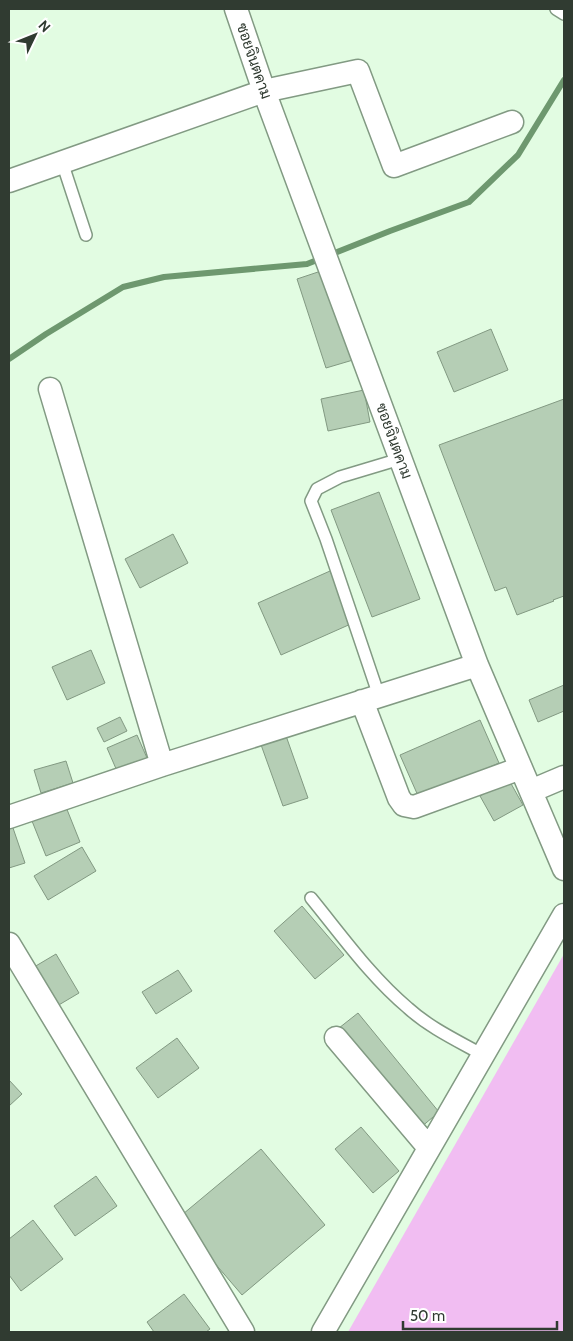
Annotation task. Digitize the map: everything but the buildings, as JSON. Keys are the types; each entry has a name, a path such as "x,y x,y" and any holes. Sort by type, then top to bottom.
{"street":[{"name":"ซอยจินตคาม","path":"236,9 264,91 477,665 564,868"},
{"path":"9,181 264,91 358,70 394,166 512,122"},
{"path":"50,389 162,765"},
{"path":"9,817 162,765 477,665"},
{"path":"370,699 398,798 404,805 414,807 521,768"},
{"path":"531,791 564,777"},
{"path":"323,1332 564,915"},
{"path":"9,944 243,1332"},
{"path":"336,1038 429,1148"}],"lane":[{"path":"556,9 564,14"},
{"path":"62,162 86,235"},
{"path":"370,699 326,539 311,501 318,489 340,477 400,459"},
{"path":"311,898 377,979 408,1009 440,1032 483,1054"}],"shaded area":[{"path":"564,954 564,1332 348,1332"}],"waterway":[{"path":"9,359 123,287 164,277 307,264 469,202 518,155 564,80"}]}
